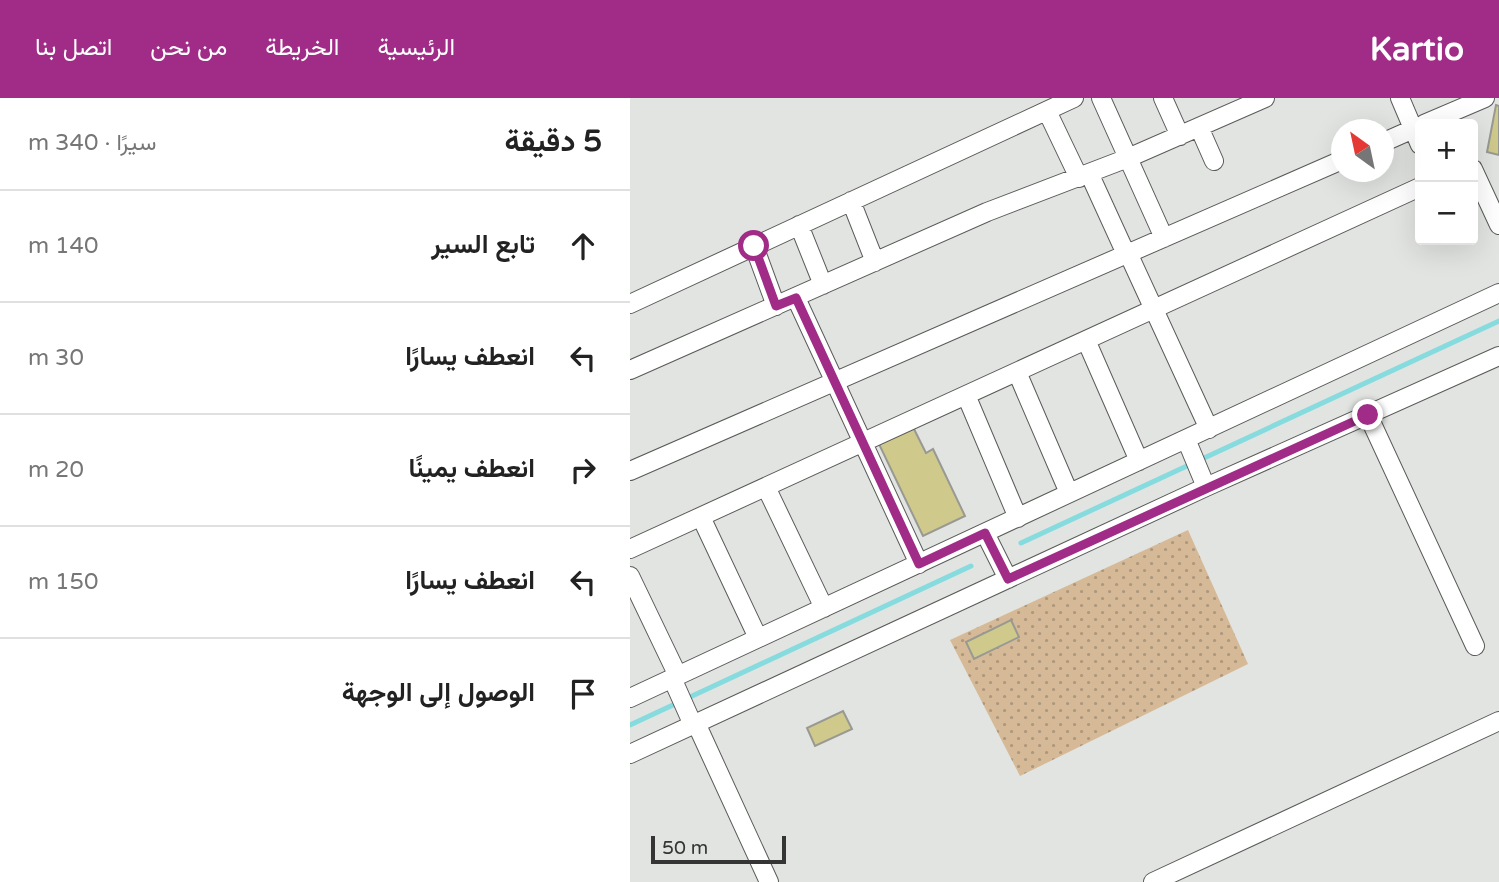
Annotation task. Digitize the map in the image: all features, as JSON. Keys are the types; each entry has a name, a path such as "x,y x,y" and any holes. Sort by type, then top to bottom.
{"street":[{"path":"630,304 1074,98"},
{"path":"1101,98 1164,238"},
{"path":"1163,98 1180,136"},
{"path":"630,370 1008,204 1128,158 1265,98"},
{"path":"1400,98 1415,124"},
{"path":"1446,112 1485,98"},
{"path":"1047,111 1127,254 1209,429"},
{"path":"1199,127 1214,161"},
{"path":"1394,139 1415,132"},
{"path":"630,471 1331,165"},
{"path":"1478,175 1492,193 1499,225"},
{"path":"630,549 1415,189"},
{"path":"851,201 875,262"},
{"path":"799,225 823,285"},
{"path":"754,246 776,306"},
{"path":"630,698 1499,293"},
{"path":"796,298 919,564"},
{"path":"1086,340 1139,461"},
{"path":"630,754 1206,487 1499,356"},
{"path":"1017,372 1069,494"},
{"path":"966,395 1017,518"},
{"path":"1368,415 1475,646"},
{"path":"1186,439 1206,487"},
{"path":"766,487 824,608"},
{"path":"701,517 758,638"},
{"path":"985,533 1008,579"},
{"path":"630,576 694,724 769,882"},
{"path":"1153,882 1499,721"}],"shaded area":[{"path":"1188,530 1248,664 1020,776 950,640"}],"building":[{"path":"1496,105 1499,106 1499,155 1487,152"},
{"path":"912,425 926,453 933,449 965,516 923,536 878,442"},
{"path":"1011,620 1019,637 974,659 966,642"},
{"path":"843,711 852,729 815,746 807,728"}],"waterway":[{"path":"1021,543 1499,321"},
{"path":"630,725 971,566"}],"route":[{"path":"754,246 776,306 796,298 919,564 985,533 1008,579 1368,415"}]}
